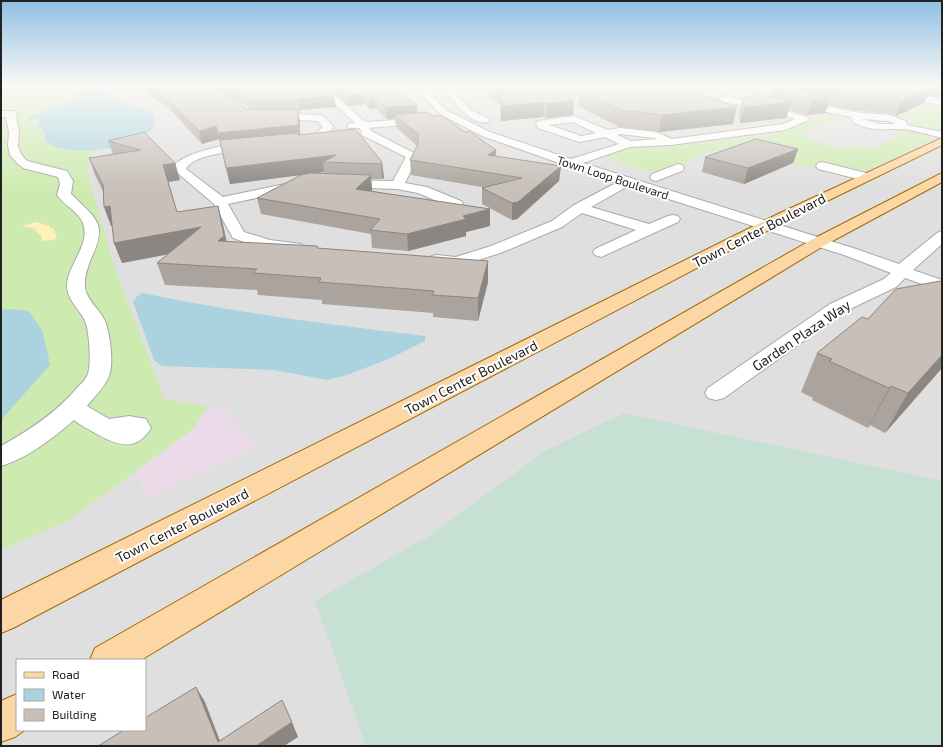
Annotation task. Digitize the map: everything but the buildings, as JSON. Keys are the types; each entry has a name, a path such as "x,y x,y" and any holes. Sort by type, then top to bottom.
{"main road":[{"name":"Town Center Boulevard","path":"1,617 773,218 866,177 942,141"},
{"path":"110,659 827,238 942,177"},
{"path":"1,723 16,714"}],"street":[{"path":"1,457 52,427 74,408 98,376 100,369 96,323 76,289 78,271 92,242 93,232 90,222 84,214 64,195 67,183 63,174 27,166 16,155 13,146 14,132 12,120"},
{"path":"324,120 337,126"},
{"path":"358,120 361,123 366,133 412,156 397,185"},
{"path":"361,123 403,120"},
{"path":"287,144 318,137 337,126 403,120"},
{"name":"Town Loop Boulevard","path":"449,120 550,156 572,155 605,162"},
{"name":"Town Loop Boulevard","path":"485,120 572,155 627,182 773,218 907,266"},
{"path":"567,120 541,123 542,126 580,139 603,133 620,131 656,135 671,142"},
{"path":"576,120 628,144"},
{"path":"590,158 604,151 628,144 671,142 785,128 802,120"},
{"path":"856,120 879,126 899,126 942,135"},
{"path":"572,155 617,140"},
{"path":"259,146 226,149 191,159 180,166 180,170 220,202 238,235 268,244 305,248"},
{"path":"822,166 866,177"},
{"path":"656,177 678,168"},
{"name":"Town Loop Boulevard","path":"642,173 671,182"},
{"path":"220,202 309,180"},
{"path":"426,259 457,262 497,249 557,224 594,199 627,182"},
{"path":"327,183 397,185 422,190 456,204"},
{"path":"579,208 650,229"},
{"path":"601,252 673,219"},
{"name":"Garden Plaza Way","path":"716,393 837,308 890,283 907,266 942,236"},
{"path":"907,266 942,272"},
{"path":"907,266 942,286"},
{"path":"74,408 86,417 108,428"}],"shaded area":[{"path":"1,120 942,120 942,746 1,746"},
{"path":"224,405 256,447 147,499 124,446"}],"green space":[{"path":"1,120 154,120 155,123 150,132 114,147 93,151 87,171 114,266 164,399 208,407 193,429 68,521 1,550"},
{"path":"816,120 834,120 801,132 809,140 841,148 860,146 872,148 903,134 894,131 903,130 921,132 930,135 931,138 929,141 868,170 851,171 826,165 805,167 728,146 666,169 655,171 643,170 612,160 607,156 611,152 624,147 640,145 659,148 780,134 774,131 788,129"},
{"path":"908,120 942,120 942,131 913,127 913,122"},
{"path":"624,413 942,481 942,746 366,746 315,601 429,536 545,451"}],"sand":[{"path":"36,222 50,226 54,229 57,238 43,241 41,239 41,235 36,232 36,229 22,226"}],"water":[{"path":"41,120 154,120 155,123 151,130 140,139 117,147 90,150 55,147 45,141 45,132 37,126"},
{"path":"143,293 248,312 425,336 425,341 391,358 347,375 327,380 274,370 162,366 154,360 133,302 136,297"},
{"path":"10,309 29,311 43,332 50,365 1,420 1,310"}]}
